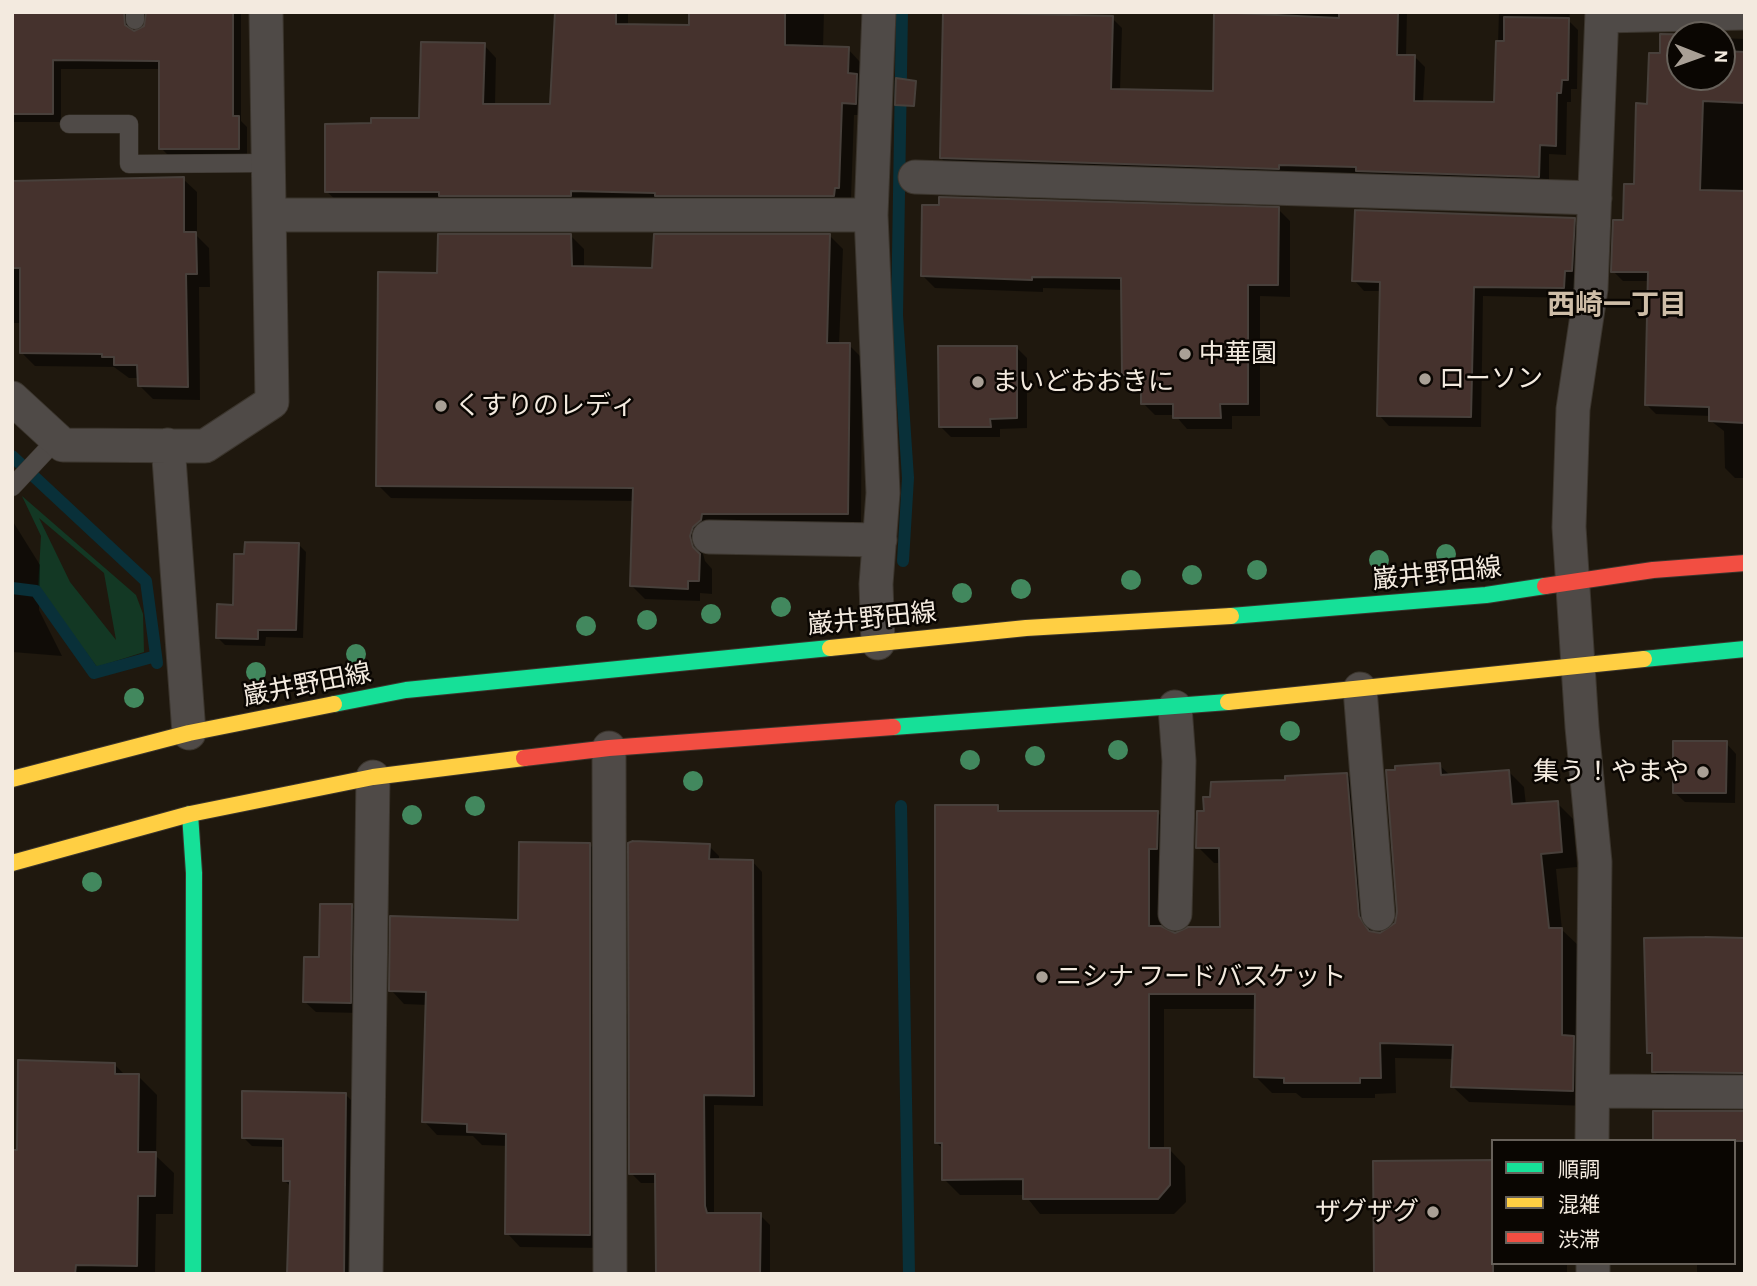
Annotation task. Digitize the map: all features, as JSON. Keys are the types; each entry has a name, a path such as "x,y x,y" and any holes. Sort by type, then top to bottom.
{"main road":[{"name":"巌井野田線","path":"12,779 189,733 406,690 1026,628 1245,615 1473,596 1653,570 1745,564"},
{"path":"12,863 191,814 373,777 609,748 1175,707 1745,649"},
{"path":"191,814 194,873 193,1274"}],"street":[{"path":"14,402 48,448 63,445 205,446 272,402 266,12"},
{"path":"878,643 876,584 883,493 871,215 879,12"},
{"path":"1592,1139 1595,862 1569,527 1573,409 1591,289 1602,14 1745,13"},
{"path":"915,177 1595,198"},
{"path":"270,215 871,215"},
{"path":"168,445 189,733"},
{"path":"709,537 880,540"},
{"path":"1360,689 1378,914"},
{"path":"1175,707 1179,761 1175,914"},
{"path":"609,748 610,1274"},
{"path":"366,1274 373,777"},
{"path":"1593,1091 1745,1092"}],"lane":[{"path":"69,124 129,124 129,164 269,163"},
{"path":"15,484 48,448"}],"green space":[{"path":"22,496 136,595 143,614 144,652 97,667 38,588 41,536","holes":["39,518 104,573 116,640 70,582"]}],"building":[{"path":"12,12 124,12 125,25 134,31 144,26 146,12 233,12 233,116 239,116 239,149 159,149 159,61 53,60 53,114 12,114"},
{"path":"555,12 616,12 616,24 689,25 689,12 785,12 785,45 849,47 848,73 857,74 856,104 842,103 839,188 835,188 834,196 655,196 655,193 571,191 571,196 439,196 439,192 325,192 325,124 371,123 371,118 419,118 421,42 485,43 483,104 550,104"},
{"path":"943,12 1113,16 1111,89 1213,91 1214,12 1339,18 1339,12 1398,13 1397,55 1415,55 1414,101 1494,102 1496,41 1504,41 1504,17 1569,18 1568,80 1562,80 1561,93 1557,93 1556,146 1540,145 1539,177 1356,171 1356,167 1279,165 1279,169 940,158"},
{"path":"1660,34 1666,34 1666,91 1736,91 1736,52 1745,52 1745,103 1703,101 1700,190 1745,191 1745,423 1709,421 1709,407 1645,405 1648,272 1611,272 1613,220 1623,220 1624,184 1634,184 1636,103 1647,104 1649,53 1660,53"},
{"path":"896,78 916,81 914,106 895,105"},
{"path":"184,177 184,232 196,232 197,274 186,274 188,387 138,386 137,365 114,365 114,357 102,357 102,354 20,353 20,268 12,268 12,181"},
{"path":"939,197 1279,207 1278,285 1248,285 1248,404 1220,404 1221,418 1173,418 1173,404 1141,404 1141,375 1122,375 1121,278 1032,277 1032,280 921,276 922,205 939,205"},
{"path":"1355,210 1575,218 1572,271 1565,271 1564,288 1474,287 1471,417 1377,416 1380,282 1352,281"},
{"path":"438,234 571,234 572,266 652,268 654,234 830,234 827,343 850,343 848,514 702,514 690,536 693,547 700,554 699,581 688,581 688,589 630,586 633,488 376,486 378,272 437,273"},
{"name":"まいどおおきに","path":"938,346 1017,346 1017,418 990,419 991,427 939,427"},
{"path":"245,542 299,543 296,630 258,630 258,639 216,638 217,604 233,605 234,554 244,554"},
{"path":"1673,741 1727,741 1726,793 1673,793"},
{"path":"1440,763 1441,775 1509,770 1512,804 1558,801 1562,852 1541,854 1549,928 1562,928 1562,1035 1574,1036 1573,1091 1451,1087 1453,1045 1380,1043 1381,1078 1360,1078 1360,1083 1284,1083 1284,1078 1254,1077 1255,994 1149,994 1149,1148 1170,1148 1170,1185 1158,1199 1023,1199 1023,1179 942,1180 942,1143 935,1143 935,805 998,805 998,811 1158,811 1157,849 1149,849 1149,926 1161,926 1175,933 1188,927 1220,927 1219,848 1196,848 1197,811 1204,811 1203,797 1210,797 1211,782 1285,780 1285,776 1347,773 1359,916 1369,931 1380,933 1395,923 1397,912 1386,770 1395,770 1395,766"},
{"path":"519,842 590,843 590,1235 505,1234 506,1134 467,1132 467,1124 422,1122 426,992 389,991 390,916 518,920"},
{"path":"628,843 710,844 709,859 753,860 754,1096 704,1095 705,1206 707,1213 761,1213 760,1274 656,1274 655,1174 629,1174"},
{"path":"320,904 352,904 351,1003 303,1002 304,957 319,957"},
{"path":"1644,938 1745,938 1745,1073 1652,1072 1652,1053 1647,1053"},
{"path":"18,1060 115,1063 115,1074 139,1074 138,1152 156,1152 155,1196 138,1196 137,1266 76,1265 75,1274 12,1274 12,1150 17,1150"},
{"path":"242,1091 346,1093 344,1274 287,1274 290,1181 283,1181 283,1139 242,1138"},
{"path":"1653,1111 1745,1111 1745,1141 1653,1139"},
{"name":"ザグザグ","path":"1491,1160 1493,1274 1374,1274 1373,1161"}],"waterway":[{"path":"902,12 897,315 908,478 903,561"},
{"path":"12,456 146,581 157,663"},
{"path":"12,588 36,591 94,673 156,656"},
{"path":"901,806 909,1274"}],"traffic: fast":[{"path":"1231,616 1486,595 1545,586"},
{"path":"334,704 406,690 830,648"},
{"path":"1644,659 1745,649"},
{"path":"893,727 1228,702"},
{"path":"190,814 194,873 193,1274"}],"traffic: slow":[{"path":"830,648 1026,628 1231,616"},
{"path":"1228,702 1644,659"},
{"path":"12,779 189,733 334,704"},
{"path":"12,863 190,814 373,777 524,758"}],"traffic: jam":[{"path":"1545,586 1653,570 1745,563"},
{"path":"524,758 609,748 893,727"}],"place":[{"name":"中華園","path":"1185,354"},
{"name":"ローソン","path":"1425,379"},
{"name":"まいどおおきに","path":"978,382"},
{"name":"くすりのレディ","path":"441,406"},
{"name":"集う！やまや","path":"1703,772"},
{"name":"ニシナ フードバスケット","path":"1042,977"},
{"name":"ザグザグ","path":"1433,1212"}],"district":[{"name":"西崎一丁目","path":"1617,306"}]}
